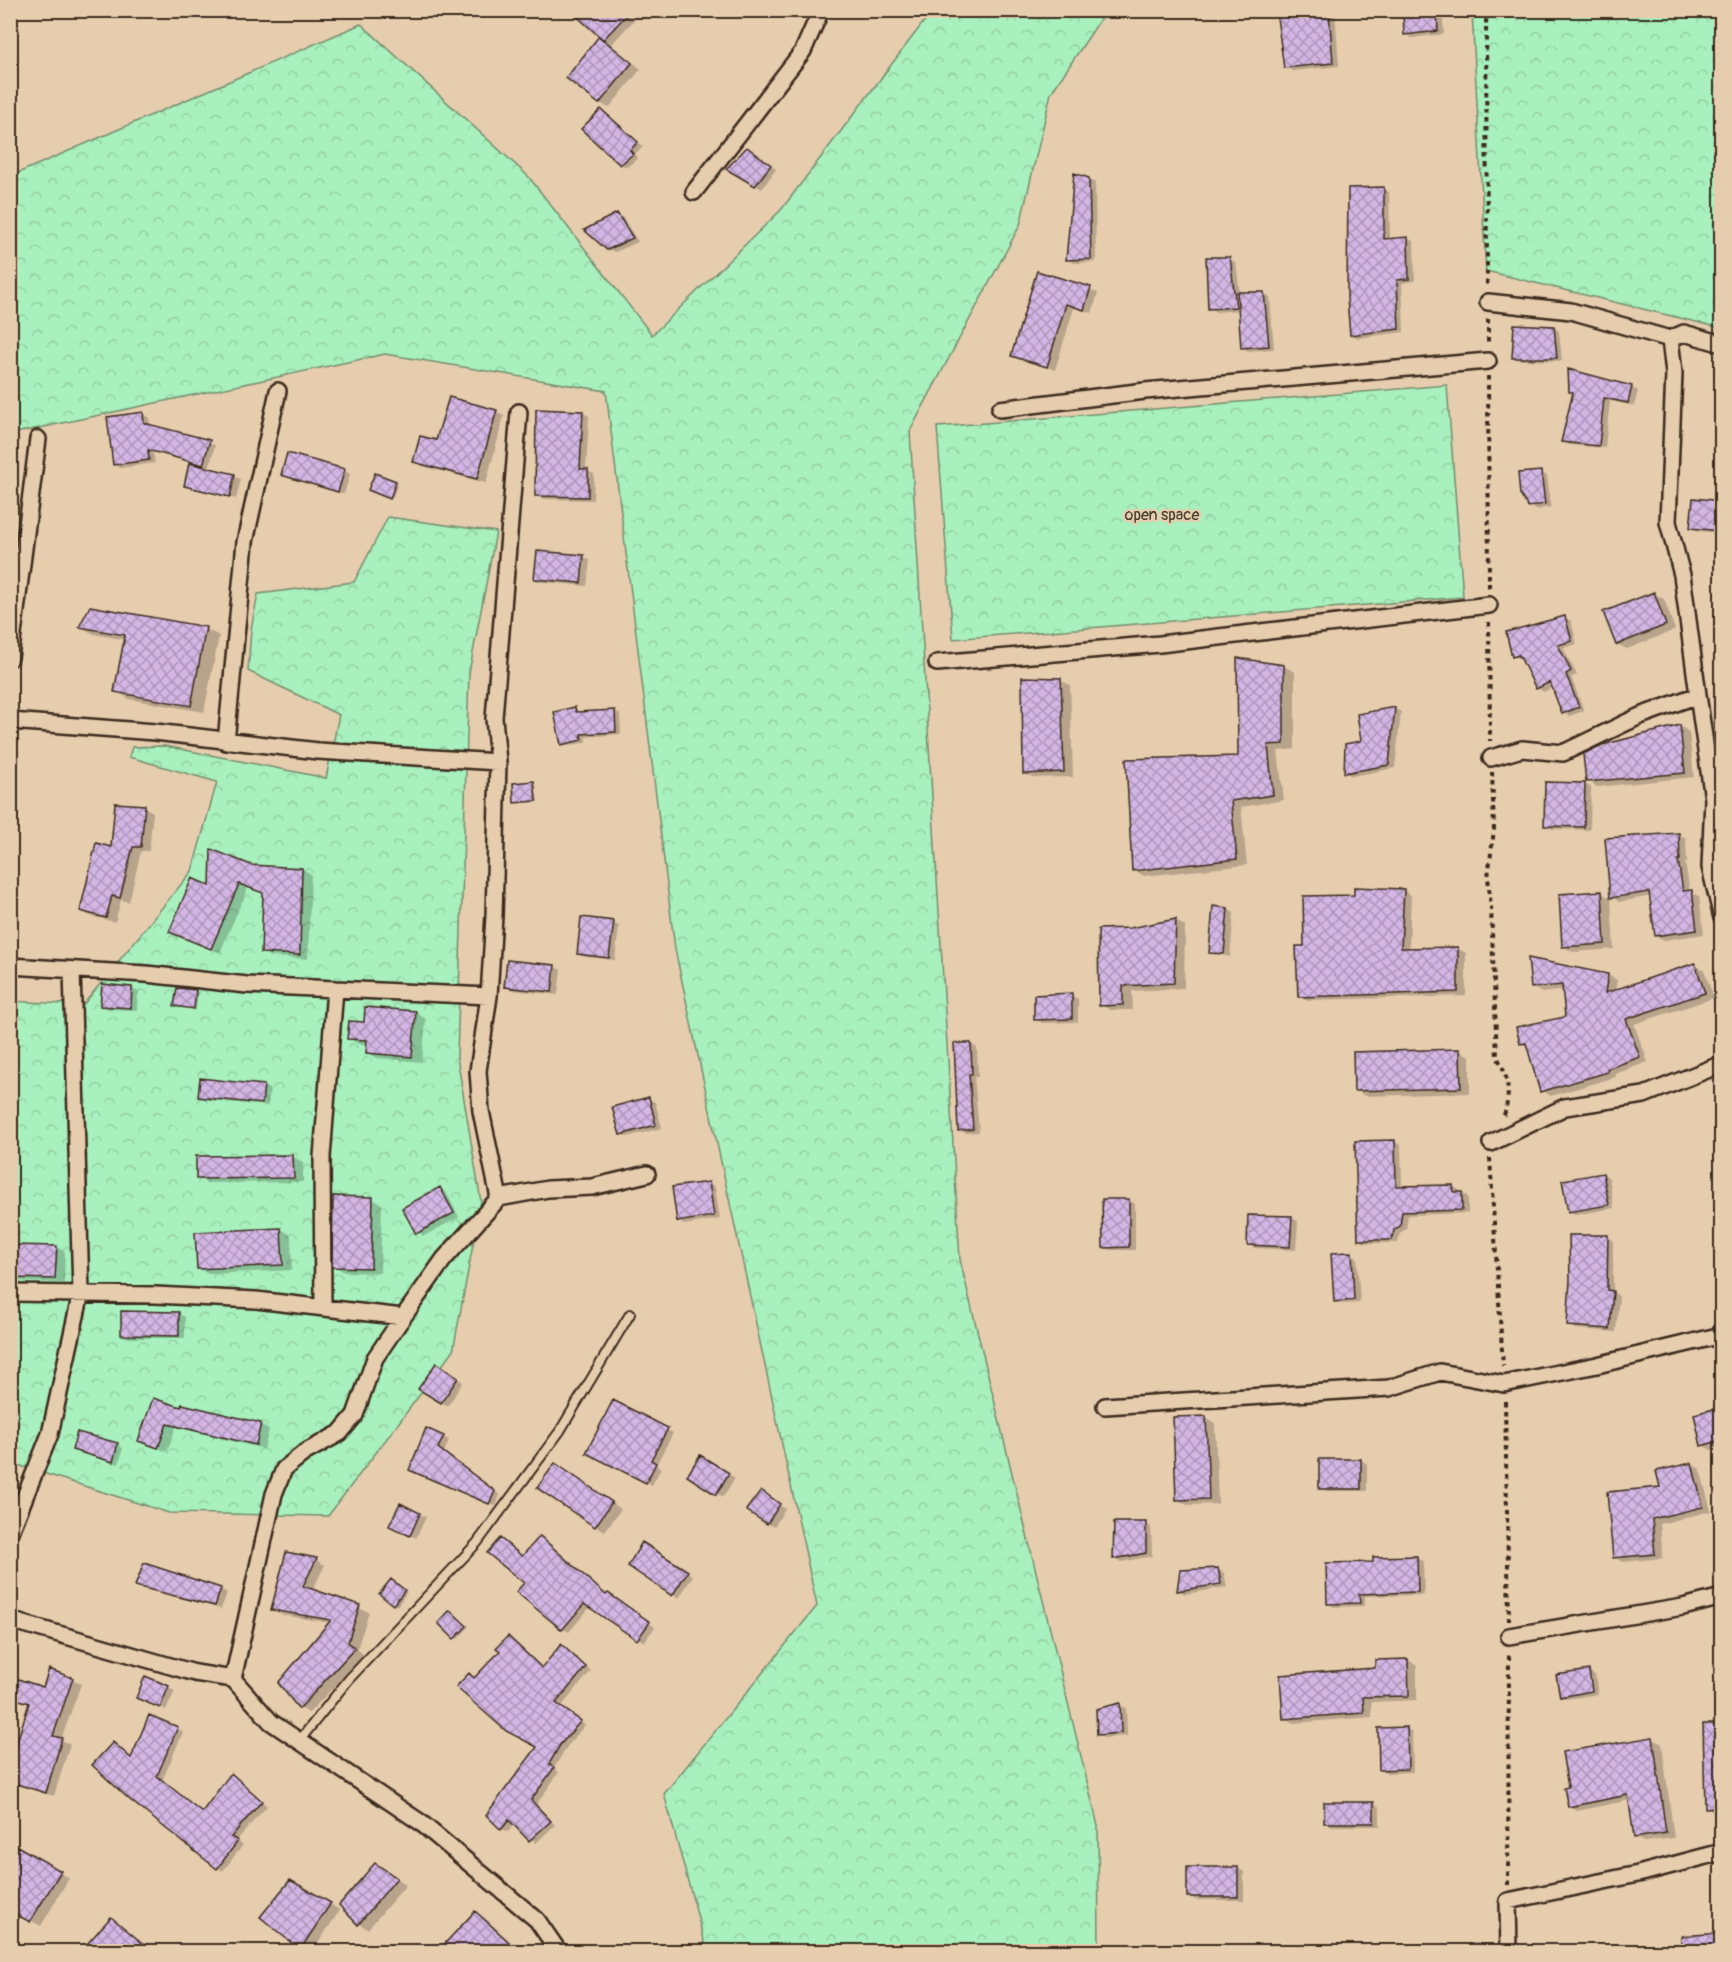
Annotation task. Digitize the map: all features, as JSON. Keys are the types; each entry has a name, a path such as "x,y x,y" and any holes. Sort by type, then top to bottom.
{"street":[{"path":"694,192 803,51 822,10"},
{"path":"1488,302 1571,311 1670,339 1684,333 1722,344"},
{"path":"1670,339 1674,373 1668,522 1682,575 1698,695 1717,797 1710,867 1722,918"},
{"path":"1000,409 1145,390 1488,361"},
{"path":"226,742 245,542 278,391"},
{"path":"499,1197 481,1111 478,1071 489,996 498,762 494,718 519,412"},
{"path":"10,658 38,439"},
{"path":"937,663 1160,644 1489,605"},
{"path":"1491,758 1522,749 1563,753 1640,716 1698,695"},
{"path":"10,721 154,732 318,751 498,762"},
{"path":"10,966 146,974 247,985 489,996"},
{"path":"10,1534 50,1434 81,1293 72,970"},
{"path":"322,1308 322,1157 335,989"},
{"path":"1491,1143 1565,1107 1644,1095 1722,1065"},
{"path":"233,1679 274,1494 284,1469 304,1453 340,1433 355,1415 375,1358 444,1259 499,1197 548,1189 592,1187 647,1174"},
{"path":"10,1293 81,1293 256,1300 403,1317"},
{"path":"1105,1406 1389,1388 1440,1372 1504,1384 1597,1365 1722,1335"},
{"path":"1509,1636 1683,1607 1722,1597"},
{"path":"10,1620 195,1672 233,1679 271,1722 420,1822 537,1920 559,1952"},
{"path":"1509,1952 1508,1901 1638,1874 1722,1852"}],"lane":[{"path":"299,1741 349,1679 477,1544 560,1431 630,1314"}],"path":[{"path":"1486,10 1489,605 1494,830 1488,877 1497,1058 1506,1071 1508,1095 1504,1115 1491,1143 1489,1173 1504,1384 1509,1636 1508,1901"}],"green space":[{"path":"932,11 1106,11 1051,93 1020,225 910,431 960,1260 1098,1826 1099,1951 707,1951 664,1794 817,1606 675,949 606,391 385,354 11,434 11,176 361,24 528,176 652,335 781,210"},
{"path":"1472,11 1721,11 1721,328 1486,271"},
{"name":"open space","path":"1447,385 1463,597 953,639 937,427"},
{"path":"388,517 496,532 469,673 457,1057 481,1202 453,1351 328,1516 169,1513 11,1461 10,1001 83,1005 192,871 217,782 129,757 132,747 165,746 326,778 339,715 248,671 251,629 258,594 354,582"}],"building":[{"path":"570,10 631,10 603,40"},
{"path":"1276,10 1329,10 1333,63 1284,68"},
{"path":"1403,10 1437,10 1438,31 1404,35"},
{"path":"599,36 632,63 599,104 566,78"},
{"path":"601,109 638,142 630,150 633,154 620,165 581,129"},
{"path":"747,147 771,165 755,186 726,169"},
{"path":"1074,173 1089,178 1091,259 1066,260"},
{"path":"1384,187 1384,239 1408,237 1409,279 1397,280 1399,329 1350,335 1347,298 1348,188"},
{"path":"617,213 633,238 607,250 584,230"},
{"path":"1206,257 1230,257 1236,307 1208,309"},
{"path":"1037,271 1091,287 1084,310 1066,304 1047,367 1011,356"},
{"path":"1237,292 1264,292 1269,346 1241,348"},
{"path":"1514,324 1554,326 1557,358 1512,358"},
{"path":"1568,369 1632,386 1628,403 1604,398 1599,446 1561,442 1573,392 1569,392"},
{"path":"449,397 497,410 477,479 413,462 420,436 436,440"},
{"path":"536,409 583,411 580,469 588,469 588,497 535,496"},
{"path":"143,412 144,423 210,440 203,465 148,450 149,460 113,465 107,417"},
{"path":"287,453 345,469 338,492 281,475"},
{"path":"189,463 235,474 230,497 184,486"},
{"path":"1541,471 1545,504 1528,507 1520,495 1518,473"},
{"path":"375,473 396,481 390,499 368,490"},
{"path":"1693,498 1722,501 1722,531 1690,528"},
{"path":"537,551 584,555 581,583 534,579"},
{"path":"1654,592 1666,625 1616,645 1603,612"},
{"path":"90,606 206,627 191,706 114,692 125,635 79,627"},
{"path":"1565,616 1572,641 1558,645 1571,671 1566,674 1579,707 1562,714 1550,682 1536,689 1519,655 1512,657 1506,632"},
{"path":"1237,658 1284,665 1284,744 1268,745 1273,795 1231,801 1237,859 1132,871 1126,759 1238,756"},
{"path":"1022,677 1061,678 1064,772 1023,774"},
{"path":"575,707 576,712 615,710 616,732 581,734 582,740 561,745 554,712"},
{"path":"1395,707 1389,765 1344,773 1345,744 1361,741 1357,714"},
{"path":"1680,725 1685,773 1586,782 1583,754 1602,745"},
{"path":"534,781 536,801 514,803 513,783"},
{"path":"1545,782 1585,783 1584,827 1544,826"},
{"path":"115,803 145,805 141,847 133,847 120,898 112,896 106,918 80,911 96,843 111,847"},
{"path":"1679,833 1680,860 1678,860 1683,891 1692,890 1697,930 1655,936 1649,892 1610,898 1605,838"},
{"path":"211,849 251,865 302,868 300,955 261,953 263,893 239,884 211,949 169,932 192,878 210,886"},
{"path":"1354,887 1404,889 1401,948 1458,947 1458,992 1298,997 1296,946 1304,946 1303,896 1354,895"},
{"path":"1602,891 1605,944 1562,947 1559,894"},
{"path":"1213,906 1228,908 1224,954 1209,953"},
{"path":"581,917 614,921 609,958 577,954"},
{"path":"1176,919 1174,983 1123,986 1123,1005 1099,1006 1098,929 1130,928"},
{"path":"1528,958 1608,974 1605,993 1695,963 1705,993 1626,1019 1640,1057 1607,1069 1608,1072 1540,1092 1526,1043 1520,1044 1516,1027 1565,1017 1562,985 1531,988"},
{"path":"507,960 555,965 552,992 504,987"},
{"path":"102,984 132,987 131,1008 100,1006"},
{"path":"177,988 196,990 194,1009 174,1006"},
{"path":"1072,993 1072,1019 1034,1020 1034,995"},
{"path":"365,1007 416,1011 412,1057 366,1053 367,1040 347,1039 349,1021 364,1022"},
{"path":"954,1043 971,1043 972,1074 969,1074 973,1129 958,1131"},
{"path":"1460,1049 1461,1088 1354,1091 1353,1052"},
{"path":"200,1078 264,1085 262,1104 198,1097"},
{"path":"649,1097 656,1125 620,1135 612,1107"},
{"path":"1395,1140 1396,1186 1453,1185 1454,1192 1462,1192 1462,1210 1402,1212 1400,1226 1394,1230 1392,1240 1358,1240 1355,1141"},
{"path":"293,1155 294,1178 196,1179 196,1156"},
{"path":"1603,1173 1609,1205 1568,1212 1562,1180"},
{"path":"709,1182 714,1216 677,1222 672,1187"},
{"path":"440,1187 454,1213 416,1234 402,1208"},
{"path":"333,1196 373,1197 371,1268 332,1267"},
{"path":"1102,1199 1129,1199 1129,1247 1103,1248"},
{"path":"1248,1215 1292,1216 1290,1247 1247,1245"},
{"path":"281,1228 283,1265 197,1269 195,1232"},
{"path":"1569,1235 1608,1235 1607,1290 1613,1291 1610,1329 1567,1326 1570,1280"},
{"path":"10,1245 57,1246 55,1279 10,1278"},
{"path":"1352,1252 1354,1300 1334,1302 1331,1253"},
{"path":"121,1311 179,1312 179,1336 121,1335"},
{"path":"436,1363 458,1378 441,1403 418,1389"},
{"path":"153,1398 181,1407 182,1404 261,1423 256,1445 167,1424 158,1448 138,1441"},
{"path":"613,1400 668,1428 651,1460 656,1463 646,1483 586,1453"},
{"path":"1722,1407 1722,1440 1701,1446 1694,1414"},
{"path":"1206,1416 1209,1499 1176,1500 1173,1417"},
{"path":"426,1428 444,1436 438,1448 495,1491 489,1504 409,1470"},
{"path":"77,1432 118,1443 113,1462 72,1450"},
{"path":"700,1455 729,1473 716,1495 687,1476"},
{"path":"1319,1459 1361,1459 1361,1489 1319,1489"},
{"path":"555,1463 612,1502 595,1527 537,1488"},
{"path":"1692,1463 1703,1507 1652,1519 1655,1554 1613,1558 1607,1492 1660,1487 1656,1471"},
{"path":"761,1490 780,1504 767,1524 746,1510"},
{"path":"400,1503 420,1513 410,1536 389,1526"},
{"path":"1114,1522 1146,1522 1146,1553 1113,1559"},
{"path":"540,1536 606,1595 608,1593 650,1622 637,1640 584,1604 562,1630 516,1592 524,1583 487,1553 500,1538 522,1556"},
{"path":"642,1542 688,1571 672,1596 628,1566"},
{"path":"286,1552 317,1558 303,1586 360,1605 348,1642 355,1648 299,1709 278,1683 331,1620 271,1610"},
{"path":"1417,1556 1418,1592 1359,1594 1360,1603 1327,1604 1326,1563 1373,1562 1373,1557"},
{"path":"144,1563 221,1588 215,1606 135,1586"},
{"path":"1218,1568 1221,1584 1177,1591 1180,1570"},
{"path":"391,1579 405,1590 393,1605 379,1594"},
{"path":"450,1610 467,1626 454,1639 438,1623"},
{"path":"508,1636 542,1668 561,1644 586,1667 556,1703 581,1721 560,1745 549,1764 554,1768 531,1800 551,1821 529,1841 509,1820 501,1830 486,1815 537,1747 506,1731 456,1687 469,1673 474,1678 500,1651 496,1648"},
{"path":"1408,1659 1409,1696 1363,1697 1364,1713 1283,1719 1280,1675 1375,1668 1375,1660"},
{"path":"49,1669 73,1678 53,1736 62,1738 46,1793 10,1782 10,1765 29,1703 10,1697 10,1694 15,1678 43,1687"},
{"path":"1589,1670 1592,1691 1560,1697 1556,1675"},
{"path":"145,1676 169,1686 160,1708 136,1698"},
{"path":"1120,1703 1121,1733 1097,1735 1096,1709"},
{"path":"149,1715 178,1727 157,1776 202,1812 231,1773 262,1801 231,1837 238,1841 217,1869 130,1800 92,1765 113,1742 131,1758"},
{"path":"1703,1724 1722,1724 1722,1808 1705,1809"},
{"path":"1407,1727 1408,1769 1379,1770 1378,1728"},
{"path":"1653,1737 1666,1833 1634,1838 1628,1795 1568,1807 1564,1788 1568,1787 1562,1752"},
{"path":"1324,1802 1374,1802 1374,1823 1324,1823"},
{"path":"10,1842 61,1871 30,1922 10,1911"},
{"path":"375,1863 397,1878 358,1925 339,1905"},
{"path":"1187,1867 1238,1867 1238,1897 1187,1897"},
{"path":"290,1880 331,1903 300,1950 260,1917"},
{"path":"475,1911 520,1952 437,1952"},
{"path":"111,1917 153,1952 80,1952"},
{"path":"1722,1933 1722,1952 1682,1952 1681,1936"}]}
